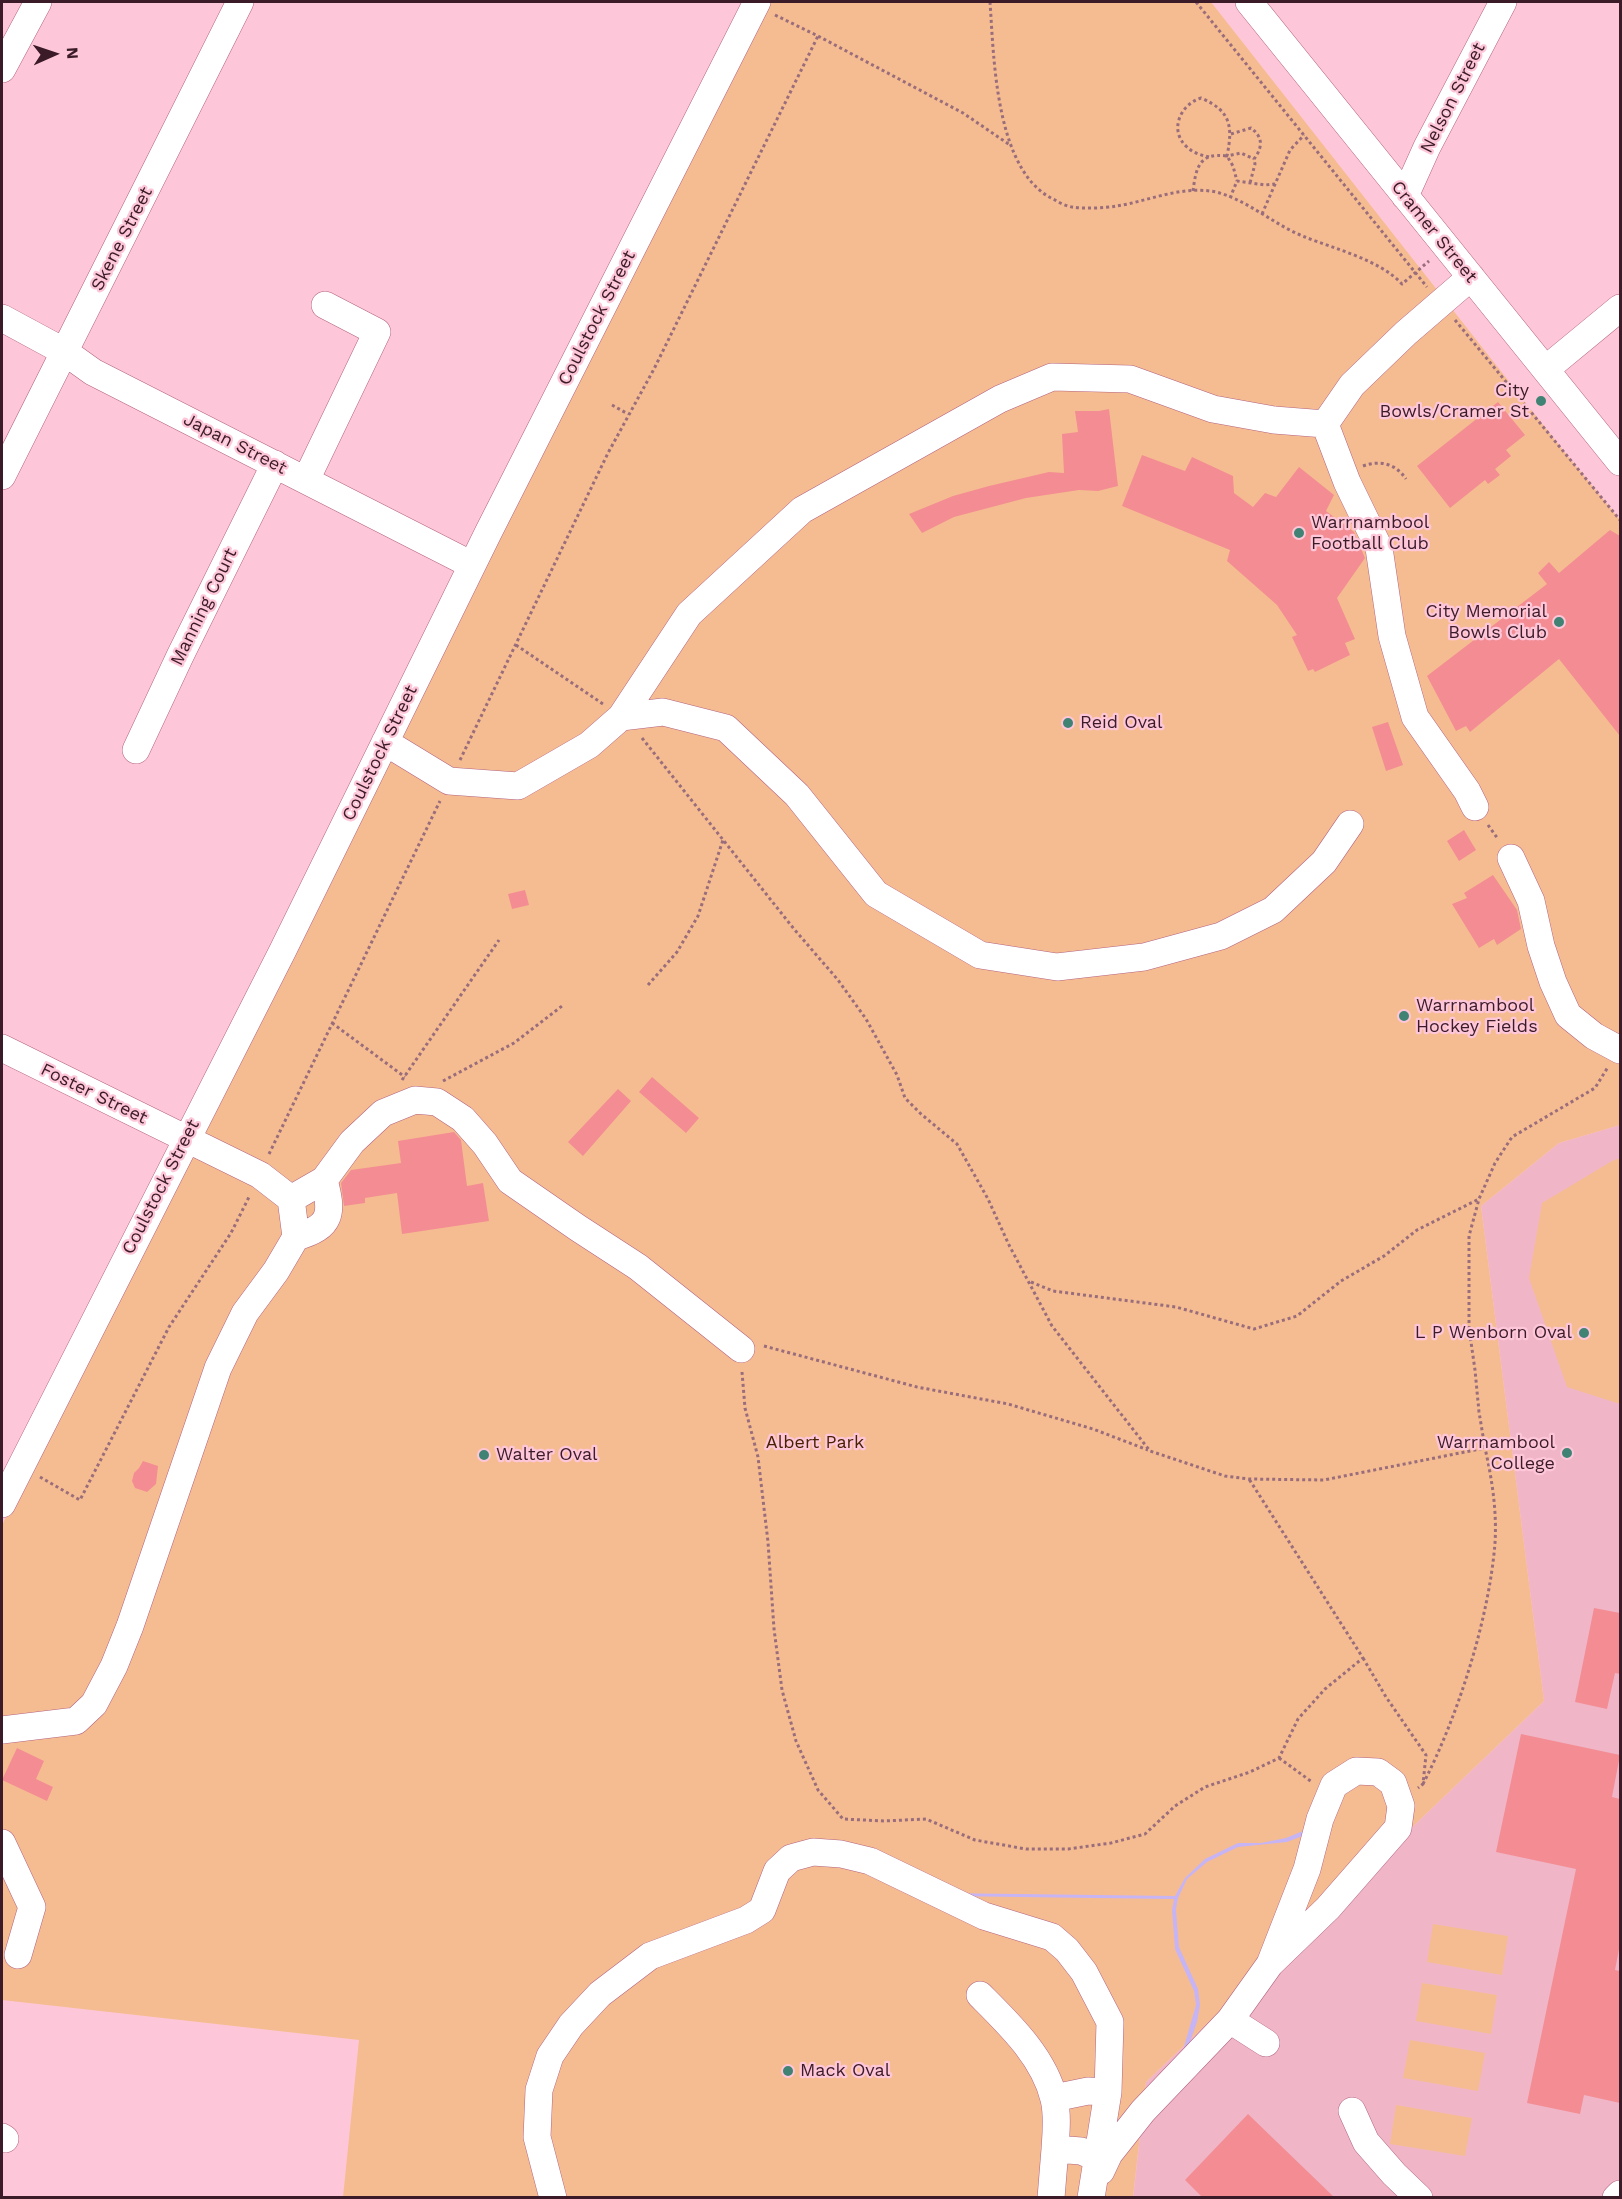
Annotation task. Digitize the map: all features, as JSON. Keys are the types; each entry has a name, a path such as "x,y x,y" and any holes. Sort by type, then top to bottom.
{"street":[{"path":"2,69 38,2"},
{"name":"Skene Street","path":"2,476 240,2"},
{"name":"Cramer Street","path":"1248,2 1620,462"},
{"name":"Nelson Street","path":"1405,196 1427,147 1503,2"},
{"name":"Coulstock Street","path":"2,1504 283,950 472,565 765,8"},
{"path":"1325,424 1352,385 1406,333 1471,277"},
{"path":"306,480 377,332 325,305"},
{"path":"1546,369 1620,308"},
{"name":"Japan Street","path":"2,318 64,352 93,372 472,565"},
{"path":"385,742 449,782 518,786 589,745 621,717 689,614 802,510 1000,399 1052,377 1130,379 1213,409 1274,420 1325,424"},
{"path":"1325,424 1346,478 1379,548 1392,636 1415,717 1467,791 1475,807"},
{"name":"Manning Court","path":"136,750 275,464"},
{"path":"621,717 663,712 726,728 797,795 876,894 980,955 1057,967 1144,957 1221,936 1273,910 1324,862 1350,824"},
{"path":"1511,858 1531,901 1541,946 1553,982 1568,1015 1594,1036 1619,1050"},
{"name":"Foster Street","path":"2,1048 260,1175 291,1199"},
{"path":"2,1730 76,1722 94,1704 114,1666 130,1626 218,1368 245,1313 276,1271 296,1237 291,1199 324,1180 352,1142 383,1113 439,1092 485,1144 510,1181 638,1267 741,1350"},
{"path":"296,1237 312,1233 324,1224 329,1213 329,1198 324,1180"},
{"path":"1091,2196 1109,2154 1143,2111 1230,2020 1270,1964 1328,1908 1398,1828 1401,1806 1393,1784 1378,1772 1356,1771 1334,1785 1320,1818 1307,1869 1270,1964"},
{"path":"2,1843 32,1907 18,1955"},
{"path":"553,2198 537,2137 539,2090 550,2056 571,2025 600,1994 650,1956 746,1920 762,1910 777,1871 791,1858 813,1852 841,1854 870,1861 984,1916 1052,1937 1067,1950 1084,1972 1110,2022 1108,2092 1091,2196"},
{"path":"980,1995 1015,2030 1032,2053 1054,2098 1057,2122 1051,2198"},
{"path":"1230,2020 1266,2043"},
{"path":"1054,2098 1088,2091 1108,2092"},
{"path":"1352,2111 1366,2142 1419,2198"},
{"path":"1055,2149 1081,2151 1098,2158"},
{"path":"1616,2198 1620,2193"}],"path":[{"path":"990,2 997,90 1010,145 1029,181 1045,196 1070,207 1116,206 1155,196 1193,191 1215,192 1301,236 1374,264 1394,275 1402,284 1446,246"},
{"path":"1196,2 1415,273 1620,520"},
{"path":"765,8 963,113 1010,145"},
{"path":"1209,157 1185,146 1178,132 1180,114 1191,101 1201,98 1215,104 1226,117 1232,134 1227,156 1237,180 1230,198"},
{"path":"1232,134 1251,128 1258,134 1261,143 1254,159 1255,164 1250,183"},
{"path":"1262,215 1290,150 1304,135"},
{"path":"1193,191 1195,172 1203,159 1216,154 1227,156 1242,153 1254,159"},
{"path":"1237,180 1275,184"},
{"path":"612,405 629,415"},
{"path":"1346,478 1365,465 1375,463 1391,465 1406,478"},
{"path":"516,645 574,682 621,717 638,733 845,989 897,1075 905,1098 957,1144 988,1199 1009,1245 1052,1326 1150,1451"},
{"path":"1475,807 1511,858"},
{"path":"648,986 677,952 698,916 723,840"},
{"path":"383,1113 404,1076 500,940"},
{"path":"332,1023 404,1076 439,1092 514,1043 562,1006"},
{"path":"1401,1806 1423,1784 1442,1748 1467,1676 1486,1602 1495,1542 1493,1481 1479,1412 1469,1328 1469,1236 1479,1198 1495,1163 1512,1137 1594,1088 1619,1050"},
{"path":"1029,1281 1053,1291 1176,1307 1254,1329 1297,1316 1341,1281 1384,1256 1417,1230 1479,1198"},
{"path":"1363,1658 1325,1689 1298,1719 1279,1758 1250,1772 1205,1787 1175,1806 1145,1834 1111,1843 1068,1849 1026,1849 975,1840 926,1819 884,1821 843,1819 818,1790 796,1741 782,1690 758,1457 745,1408 741,1350 761,1346 917,1387 1008,1404 1093,1429 1225,1476 1249,1479 1324,1480 1485,1448"},
{"path":"1249,1479 1386,1696 1426,1755 1423,1784"},
{"path":"1279,1758 1330,1796"}],"shaded area":[{"name":"Warrnambool College","path":"1620,1125 1620,2197 1133,2198 1146,2082 1544,1701 1481,1206 1559,1143"},
{"path":"1303,1831 1305,1835 1287,1842 1238,1847 1207,1862 1187,1879 1178,1898 1176,1910 1179,1947 1198,1989 1200,2005 1197,2022 1179,2073 1196,2005 1194,1991 1175,1949 1172,1910 1174,1899 943,1896 938,1893 1175,1896 1185,1878 1205,1859 1238,1843 1261,1843 1286,1838"}],"green space":[{"name":"Albert Park","path":"767,2 1211,2 1620,520 1620,1125 1559,1143 1481,1206 1544,1701 1146,2082 1133,2197 343,2197 359,2040 2,2000 2,1525"},
{"name":"L P Wenborn Oval","path":"1620,1158 1620,1404 1567,1387 1529,1278 1542,1203"},
{"path":"1433,1924 1508,1936 1502,1975 1427,1962"},
{"path":"1422,1983 1497,1995 1491,2034 1416,2021"},
{"path":"1410,2040 1485,2053 1478,2091 1403,2078"},
{"path":"1396,2105 1472,2118 1465,2156 1390,2144"}],"building":[{"path":"1498,402 1525,435 1506,450 1511,456 1495,469 1500,475 1488,484 1485,480 1450,508 1417,466"},
{"path":"1109,409 1118,486 1098,491 1079,490 1026,498 954,517 922,533 909,514 953,496 989,486 1049,472 1064,473 1062,434 1078,432 1075,411"},
{"path":"1142,455 1185,471 1192,457 1233,476 1234,493 1253,507 1265,493 1276,497 1299,467 1334,495 1326,511 1354,532 1365,558 1337,598 1355,639 1345,643 1350,655 1315,672 1313,669 1308,671 1292,637 1297,635 1277,605 1227,561 1230,550 1122,506"},
{"name":"City Memorial Bowls Club","path":"1610,530 1620,536 1620,736 1559,659 1470,732 1466,726 1456,731 1427,676 1547,584 1538,573 1549,562 1559,573"},
{"path":"1388,722 1403,765 1386,771 1372,727"},
{"path":"1464,830 1476,850 1459,861 1447,841"},
{"path":"1493,875 1517,910 1521,929 1497,945 1494,939 1479,948 1452,904 1467,898 1464,893"},
{"path":"525,890 529,905 512,909 508,894"},
{"path":"652,1077 699,1118 686,1133 639,1092"},
{"path":"618,1089 631,1101 583,1156 568,1142"},
{"path":"454,1132 461,1140 467,1186 483,1183 489,1221 402,1234 397,1193 365,1198 365,1203 344,1206 341,1183 351,1170 401,1163 398,1141"},
{"path":"143,1461 158,1466 156,1484 147,1492 135,1488 132,1481 134,1473"},
{"path":"1594,1608 1620,1613 1620,1674 1615,1673 1607,1709 1575,1702"},
{"path":"1521,1734 1620,1755 1612,1797 1620,1799 1620,1944 1615,1970 1620,1971 1620,2103 1584,2095 1580,2114 1527,2103 1576,1869 1496,1852"},
{"path":"17,1748 44,1761 36,1779 53,1787 47,1801 2,1780"},
{"path":"1248,2114 1335,2198 1203,2198 1185,2180"}],"place":[{"name":"City Bowls/Cramer St","path":"1541,401"},
{"name":"Warrnambool Football Club","path":"1299,533"},
{"name":"City Memorial Bowls Club","path":"1559,622"},
{"name":"Reid Oval","path":"1068,723"},
{"name":"Warrnambool Hockey Fields","path":"1404,1016"},
{"name":"L P Wenborn Oval","path":"1584,1333"},
{"name":"Warrnambool College","path":"1567,1453"},
{"name":"Walter Oval","path":"484,1455"},
{"name":"Mack Oval","path":"788,2071"}]}
